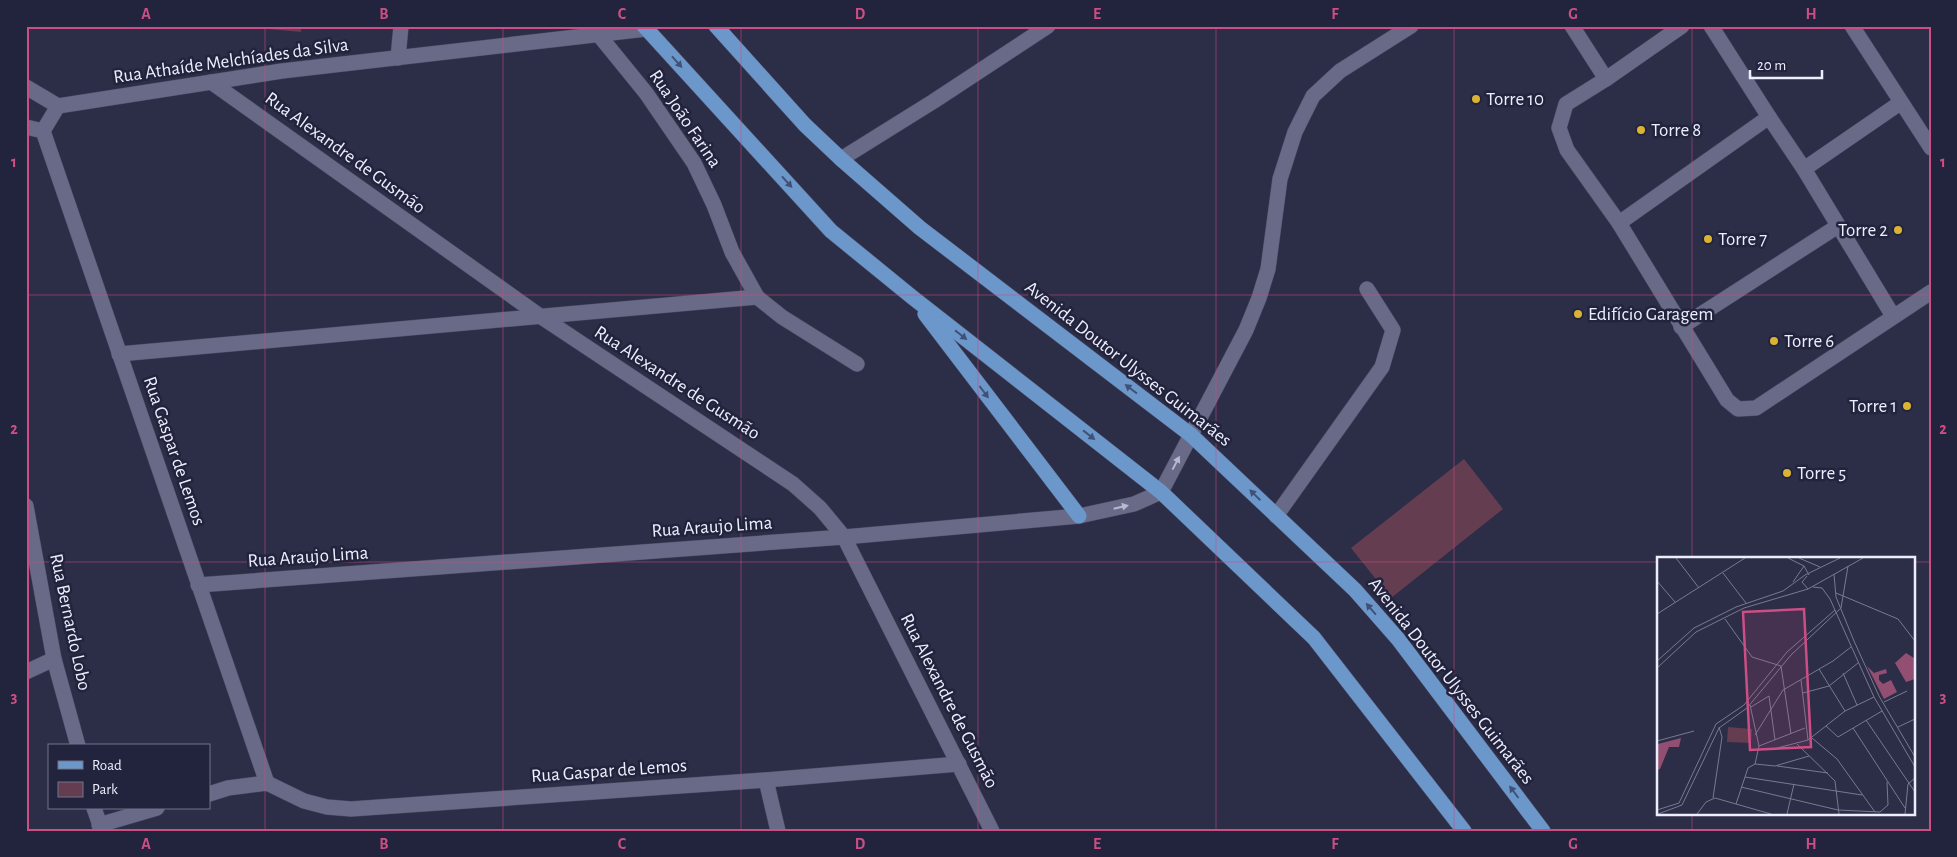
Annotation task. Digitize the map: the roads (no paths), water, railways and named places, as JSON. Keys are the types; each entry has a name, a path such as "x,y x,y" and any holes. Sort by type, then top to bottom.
{"main road":[{"name":"Avenida Doutor Ulysses Guimarães","path":"716,26 805,124 841,159 920,228 1191,435 1354,590 1398,640 1543,831"},
{"path":"645,27 831,231 912,297 1161,492 1314,638 1464,831"},
{"path":"912,297 1079,516"}],"street":[{"path":"398,58 401,26"},
{"path":"841,159 1048,26"},
{"path":"1161,492 1246,330 1259,298 1268,269 1280,179 1295,132 1313,96 1340,71 1411,26"},
{"path":"1572,26 1606,79"},
{"path":"1682,26 1606,79 1566,104 1559,128 1567,150 1619,223 1727,400 1738,409 1756,408 1931,292"},
{"path":"1711,26 1804,169 1893,316"},
{"path":"1852,26 1931,148"},
{"name":"Rua Athaíde Melchíades da Silva","path":"58,106 282,71 398,58 594,30 645,27"},
{"name":"Rua João Farina","path":"594,30 646,93 694,163 714,205 732,252 757,297"},
{"name":"Rua Alexandre de Gusmão","path":"211,82 540,316 793,484 820,508 844,537 992,831"},
{"path":"26,87 58,106 43,131 26,127"},
{"path":"1804,169 1900,102"},
{"path":"1619,223 1769,117"},
{"name":"Rua Gaspar de Lemos","path":"43,131 267,783 304,801 327,807 351,809 766,780 959,764"},
{"path":"1681,327 1838,226"},
{"path":"1276,516 1382,367 1393,330 1368,289"},
{"path":"119,354 757,297 782,317 857,364"},
{"name":"Rua Araujo Lima","path":"198,585 844,537 1079,516 1134,504 1161,492"},
{"name":"Rua Bernardo Lobo","path":"26,506 54,658 77,744"},
{"path":"26,672 54,658"},
{"path":"766,780 778,831"},
{"path":"210,794 228,788 267,783"},
{"path":"95,810 100,828 151,810"}],"place":[{"name":"Torre 10","path":"1476,99"},
{"name":"Torre 8","path":"1641,130"},
{"name":"Torre 2","path":"1898,230"},
{"name":"Torre 7","path":"1708,239"},
{"name":"Edifício Garagem","path":"1578,314"},
{"name":"Torre 6","path":"1774,341"},
{"name":"Torre 1","path":"1907,406"},
{"name":"Torre 5","path":"1787,473"}]}
